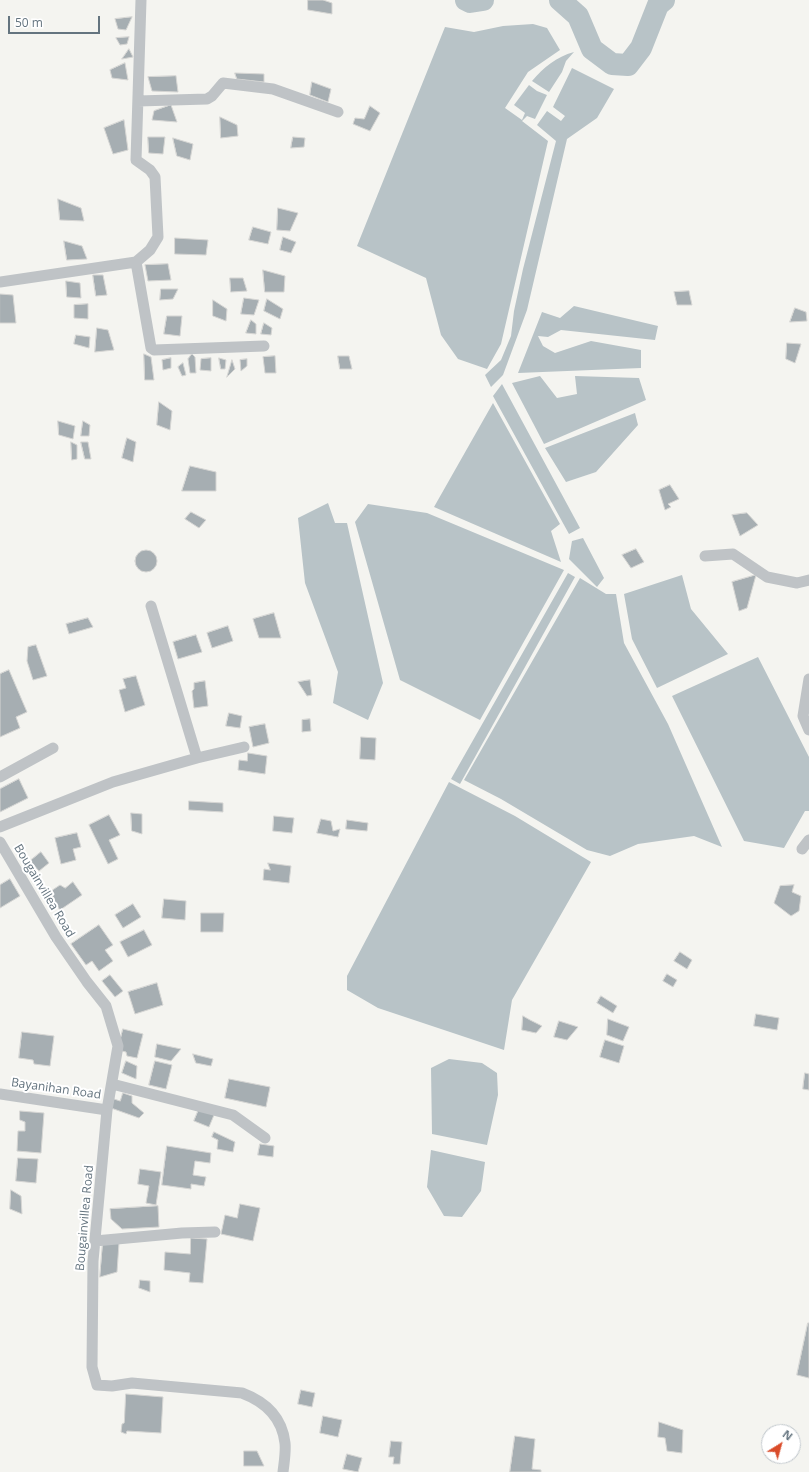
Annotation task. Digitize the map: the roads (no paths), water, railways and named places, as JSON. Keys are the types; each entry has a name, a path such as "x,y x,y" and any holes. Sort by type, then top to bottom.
{"street":[{"path":"0,282 136,262 150,250 158,237 155,177 150,170 136,160 141,0"},
{"path":"138,101 207,99 212,96 223,83 273,89 338,112"},
{"path":"136,262 151,348 154,350 264,346"},
{"path":"705,556 733,554 767,577 798,583 809,580"},
{"path":"151,606 197,758"},
{"path":"809,679 803,716 809,730"},
{"path":"0,827 113,782 197,758 244,747"},
{"path":"0,777 53,748"},
{"path":"802,849 809,840"},
{"name":"Bougainvillea Road","path":"0,842 56,937 86,982 106,1006 118,1046 107,1110 93,1261 92,1366 97,1385 112,1386 132,1383 242,1393 258,1399 270,1409 281,1430 285,1444 283,1472"},
{"path":"112,1084 233,1115 265,1138"},
{"name":"Bayanihan Road","path":"0,1094 107,1110"},
{"path":"95,1241 182,1233 215,1232"}],"waterway":[{"path":"466,0 470,2 483,0"},
{"path":"560,0 578,16 592,49 612,64 628,65 641,48 658,5 664,0"}]}
